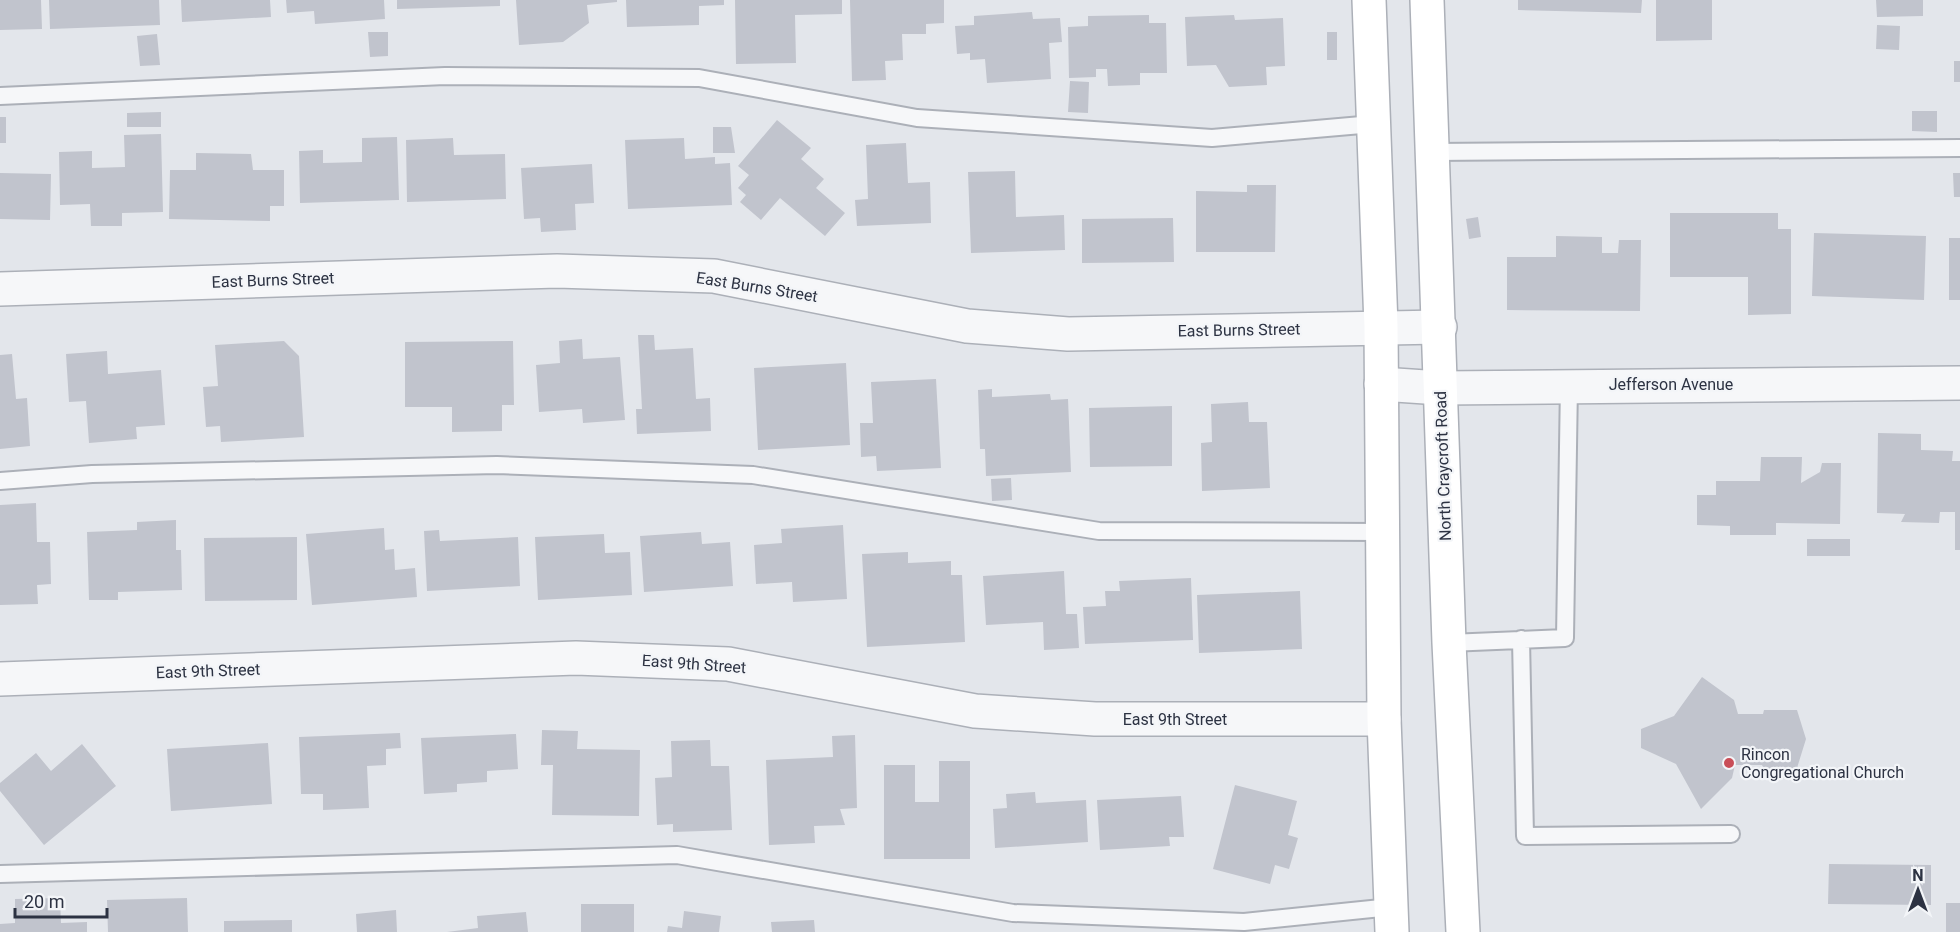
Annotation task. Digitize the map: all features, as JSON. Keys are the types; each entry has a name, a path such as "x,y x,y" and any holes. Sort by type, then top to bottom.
{"main road":[{"path":"1369,0 1381,326 1384,719 1391,920"},
{"name":"North Craycroft Road","path":"1427,0 1440,327 1449,643 1463,932"}],"street":[{"name":"East Burns Street","path":"0,289 557,271 714,276 967,326 1068,334 1381,326 1440,327"},
{"name":"Jefferson Avenue","path":"1382,384 1440,387 1569,384 1960,383"},
{"name":"East 9th Street","path":"0,679 576,658 728,664 975,711 1095,719 1384,719"}],"lane":[{"path":"0,96 446,76 699,78 929,119 1212,138 1373,124"},
{"path":"1433,152 1960,148"},
{"path":"1449,643 1565,638 1569,384"},
{"path":"0,482 93,474 532,466 753,475 1099,531 1382,532"},
{"path":"1521,639 1525,836 1731,834"},
{"path":"0,874 677,855 1013,913 1244,922 1391,920"}],"building":[{"path":"0,0 41,0 42,29 0,30"},
{"path":"49,0 159,0 160,25 50,29"},
{"path":"181,0 270,0 271,17 182,22"},
{"path":"286,0 384,0 385,19 315,24 314,11 287,13"},
{"path":"397,0 500,0 500,6 397,9"},
{"path":"516,0 617,0 617,2 587,5 589,23 563,42 519,45"},
{"path":"626,0 724,0 724,5 699,6 699,25 627,27"},
{"path":"735,0 842,0 842,14 795,15 796,63 736,64"},
{"path":"850,0 944,0 944,23 926,24 926,34 902,34 903,60 885,61 886,80 852,81"},
{"path":"1518,0 1642,0 1641,13 1518,10"},
{"path":"1656,0 1712,0 1712,40 1656,41"},
{"path":"1876,0 1923,0 1923,16 1877,17"},
{"path":"1032,12 1033,19 1060,18 1062,42 1049,43 1051,79 987,83 985,59 970,60 970,53 957,54 955,26 974,25 974,16"},
{"path":"1149,15 1149,23 1166,23 1167,73 1140,73 1140,85 1108,86 1107,69 1096,69 1096,77 1069,78 1068,27 1088,26 1088,16"},
{"path":"1234,15 1235,20 1283,18 1285,66 1266,67 1267,85 1229,87 1216,65 1187,66 1185,17"},
{"path":"1877,25 1900,26 1899,50 1876,49"},
{"path":"368,32 388,32 388,56 370,57"},
{"path":"1327,32 1337,32 1337,60 1327,60"},
{"path":"157,34 160,65 140,66 137,36"},
{"path":"1954,61 1960,61 1960,82 1954,82"},
{"path":"1070,81 1089,82 1088,113 1068,112"},
{"path":"1912,111 1937,111 1937,132 1912,131"},
{"path":"161,112 161,127 127,127 127,113"},
{"path":"0,117 6,117 6,143 0,143"},
{"path":"777,120 811,148 801,159 824,179 816,188 845,213 825,236 780,198 761,220 740,202 746,195 738,188 749,175 738,166"},
{"path":"713,127 731,127 735,153 713,153"},
{"path":"161,134 163,212 122,213 122,226 91,226 90,204 60,205 59,152 92,151 92,168 125,167 124,135"},
{"path":"397,137 399,200 300,203 299,151 323,150 323,163 362,162 362,138"},
{"path":"453,138 454,155 505,154 506,199 407,202 406,140"},
{"path":"684,138 685,159 715,157 715,164 730,163 732,205 628,209 625,140"},
{"path":"906,143 908,183 930,182 931,223 857,226 855,200 868,199 866,145"},
{"path":"196,153 251,154 253,170 284,170 284,206 270,206 270,221 169,219 170,170 196,170"},
{"path":"592,164 594,203 575,204 576,230 541,232 540,218 524,219 521,168"},
{"path":"1015,171 1016,217 1064,215 1065,250 971,253 968,172"},
{"path":"0,173 51,174 50,220 0,219"},
{"path":"1953,173 1960,173 1960,197 1954,197"},
{"path":"1247,185 1276,185 1275,252 1196,252 1196,191 1247,192"},
{"path":"1670,213 1778,213 1778,229 1791,229 1791,314 1748,315 1748,277 1670,277"},
{"path":"1478,217 1481,237 1469,239 1466,219"},
{"path":"1173,218 1174,262 1082,263 1082,219"},
{"path":"1814,233 1926,236 1924,300 1812,296"},
{"path":"1556,236 1602,237 1602,253 1618,253 1619,240 1641,240 1640,311 1507,310 1507,257 1556,257"},
{"path":"1949,238 1960,238 1960,300 1949,300"},
{"path":"638,335 654,335 655,350 693,348 696,399 710,398 711,431 637,434 636,409 642,409"},
{"path":"582,339 583,359 620,357 625,420 583,423 582,409 539,412 536,365 560,363 559,341"},
{"path":"284,341 299,356 304,437 221,442 220,426 206,427 203,387 218,386 215,345"},
{"path":"513,341 514,405 502,405 502,431 452,432 452,407 405,407 405,342"},
{"path":"107,351 108,374 161,370 165,425 136,427 137,439 89,443 86,401 69,402 66,354"},
{"path":"12,354 16,399 27,398 30,446 0,449 0,355"},
{"path":"846,363 850,445 758,450 754,368"},
{"path":"936,379 941,468 877,471 876,456 861,457 860,423 873,423 871,382"},
{"path":"992,389 992,397 1050,394 1051,400 1068,399 1071,472 986,476 985,449 980,449 978,390"},
{"path":"1248,402 1249,422 1267,422 1270,488 1202,491 1201,443 1212,442 1211,404"},
{"path":"1172,406 1172,466 1090,467 1089,408"},
{"path":"1878,433 1921,434 1921,450 1953,451 1952,461 1960,461 1960,550 1955,550 1955,512 1940,512 1939,523 1901,522 1905,514 1877,513"},
{"path":"1761,457 1802,457 1801,483 1820,472 1822,463 1841,463 1840,524 1776,523 1776,535 1730,535 1730,526 1697,525 1697,495 1716,495 1716,481 1760,481"},
{"path":"1011,478 1012,500 992,501 991,479"},
{"path":"36,503 37,542 50,542 51,584 37,585 38,604 0,605 0,505"},
{"path":"176,520 176,550 181,550 182,590 118,592 118,600 89,600 87,532 137,530 137,522"},
{"path":"843,525 847,599 793,602 792,582 756,584 754,545 782,543 781,529"},
{"path":"384,528 385,550 394,549 395,570 415,568 417,597 312,605 306,534"},
{"path":"439,530 440,541 518,537 520,586 427,591 424,531"},
{"path":"701,532 702,544 730,542 733,586 644,592 640,536"},
{"path":"604,534 605,553 630,552 632,595 538,600 535,537"},
{"path":"297,537 297,600 205,601 204,538"},
{"path":"1807,539 1850,539 1850,556 1807,556"},
{"path":"908,552 908,563 951,561 951,575 962,575 965,642 867,647 862,554"},
{"path":"1064,571 1066,614 1077,614 1079,648 1044,650 1043,622 986,625 983,576"},
{"path":"1191,578 1193,640 1085,644 1083,607 1106,606 1105,591 1120,591 1119,581"},
{"path":"1300,591 1302,649 1199,653 1197,595"},
{"path":"1702,677 1734,700 1738,714 1763,714 1764,710 1797,710 1806,739 1797,768 1764,769 1762,765 1735,765 1732,778 1701,809 1676,764 1641,748 1641,729 1674,716"},
{"path":"542,730 578,731 577,749 640,750 639,816 552,815 553,765 541,765"},
{"path":"400,733 401,748 386,749 386,765 367,766 369,808 323,810 323,794 301,794 299,737"},
{"path":"516,734 518,769 487,771 487,782 457,784 457,792 424,794 421,738"},
{"path":"855,735 857,808 840,809 845,825 814,826 815,843 769,845 766,760 833,757 832,736"},
{"path":"710,740 711,766 729,766 732,830 673,832 673,824 657,825 655,778 672,777 671,741"},
{"path":"268,743 272,804 171,811 167,749"},
{"path":"82,744 116,786 44,845 0,791 0,783 36,753 51,771"},
{"path":"939,761 970,761 970,859 884,859 884,765 915,765 915,802 939,802"},
{"path":"1235,785 1297,801 1288,835 1298,838 1289,869 1275,865 1270,884 1213,869"},
{"path":"1035,792 1036,803 1086,800 1088,842 995,848 993,809 1007,808 1006,794"},
{"path":"1181,796 1184,837 1169,837 1170,846 1100,850 1097,800"},
{"path":"1829,864 1931,865 1931,905 1828,904"},
{"path":"60,898 61,923 87,922 87,932 0,932 0,924 15,923 15,899"},
{"path":"187,898 188,932 108,932 107,900"},
{"path":"1946,903 1960,903 1960,932 1946,932"},
{"path":"581,904 634,904 634,932 581,932"},
{"path":"396,910 397,932 357,932 356,914"},
{"path":"684,911 721,916 719,932 667,932 668,926 682,928"},
{"path":"526,912 528,932 447,932 478,928 477,916"},
{"path":"292,920 292,932 224,932 224,921"},
{"path":"814,920 815,932 772,932 771,922"}],"place":[{"name":"Rincon Congregational Church","path":"1729,763"}]}
